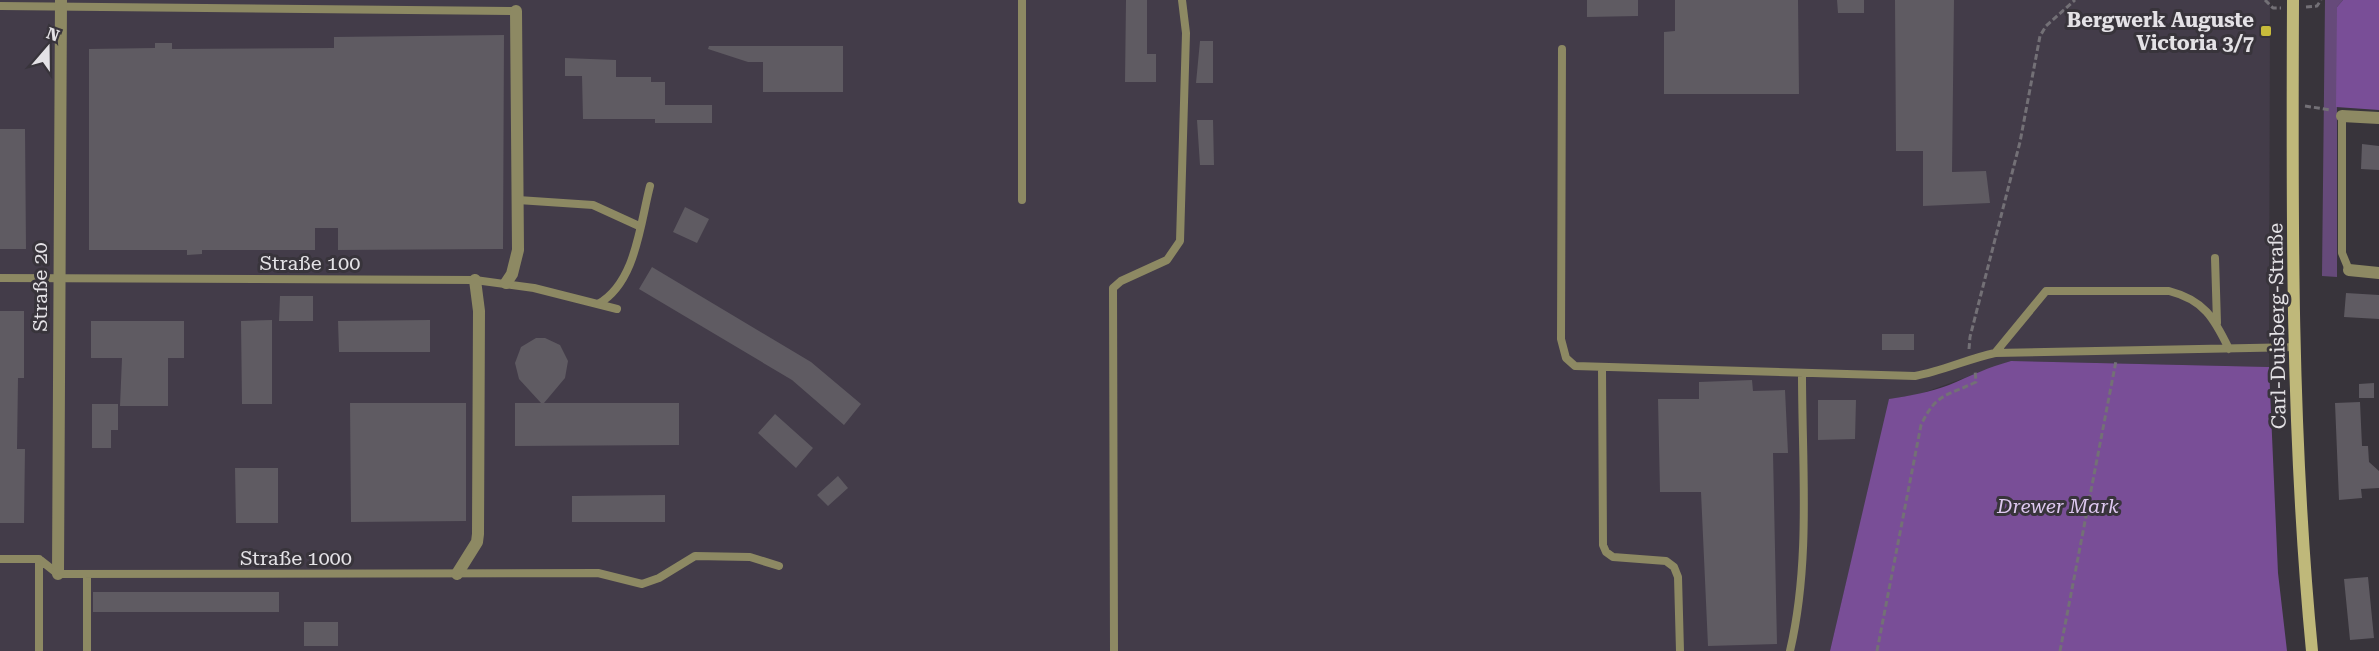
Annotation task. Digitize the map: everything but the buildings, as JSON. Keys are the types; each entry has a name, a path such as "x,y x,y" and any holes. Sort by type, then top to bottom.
{"main road":[{"name":"Carl-Duisberg-Straße","path":"2294,0 2295,347 2302,557 2312,651"}],"street":[{"name":"Straße 20","path":"58,574 61,3"},
{"path":"506,283 512,274 518,250 516,10"},
{"path":"2342,116 2379,118"},
{"path":"2349,270 2379,273"},
{"path":"457,574 477,542 478,534 479,311 475,280"}],"lane":[{"path":"1022,0 1023,200"},
{"path":"1114,651 1113,288 1121,281 1167,260 1180,241 1186,33 1182,0"},
{"path":"0,6 61,3 516,10"},
{"path":"1562,49 1561,339 1563,352 1569,362 1575,366 1915,376 1942,371 1972,358 1995,353 2295,347"},
{"path":"2342,116 2342,253 2349,270"},
{"path":"598,304 611,297 628,269 650,186"},
{"path":"518,200 593,205 639,226"},
{"path":"2215,258 2217,323"},
{"name":"Straße 100","path":"0,278 475,280 506,283 617,309"},
{"path":"1995,353 2046,291 2169,291 2188,296 2217,323 2229,349"},
{"path":"1602,367 1603,545 1606,552 1613,556 1666,561 1674,567 1678,577 1680,651"},
{"path":"1790,651 1800,576 1803,496 1802,374"},
{"name":"Straße 1000","path":"58,574 598,573 642,584 659,578 695,556 750,557 779,566"},
{"path":"0,559 39,559 58,574"},
{"path":"39,559 39,651"},
{"path":"87,574 87,651"}],"path":[{"path":"1877,651 1921,425 1936,400 1976,382 1968,341 2020,142 2040,36 2046,26 2075,0"},
{"path":"2294,104 2334,111 2342,116"},
{"path":"2060,651 2118,350"}],"shaded area":[{"path":"0,0 2270,0 2269,367 2011,361 1920,394 1890,399 1830,651 0,651"},
{"path":"2325,0 2343,0 2337,7 2337,277 2322,276"}],"green space":[{"path":"2343,0 2379,0 2379,110 2336,107 2337,7"},
{"name":"Drewer Mark","path":"2011,361 2269,367 2278,573 2287,651 1830,651 1889,399 1920,394"}],"place":[{"name":"Bergwerk Auguste Victoria 3/7","path":"2266,31"}]}
